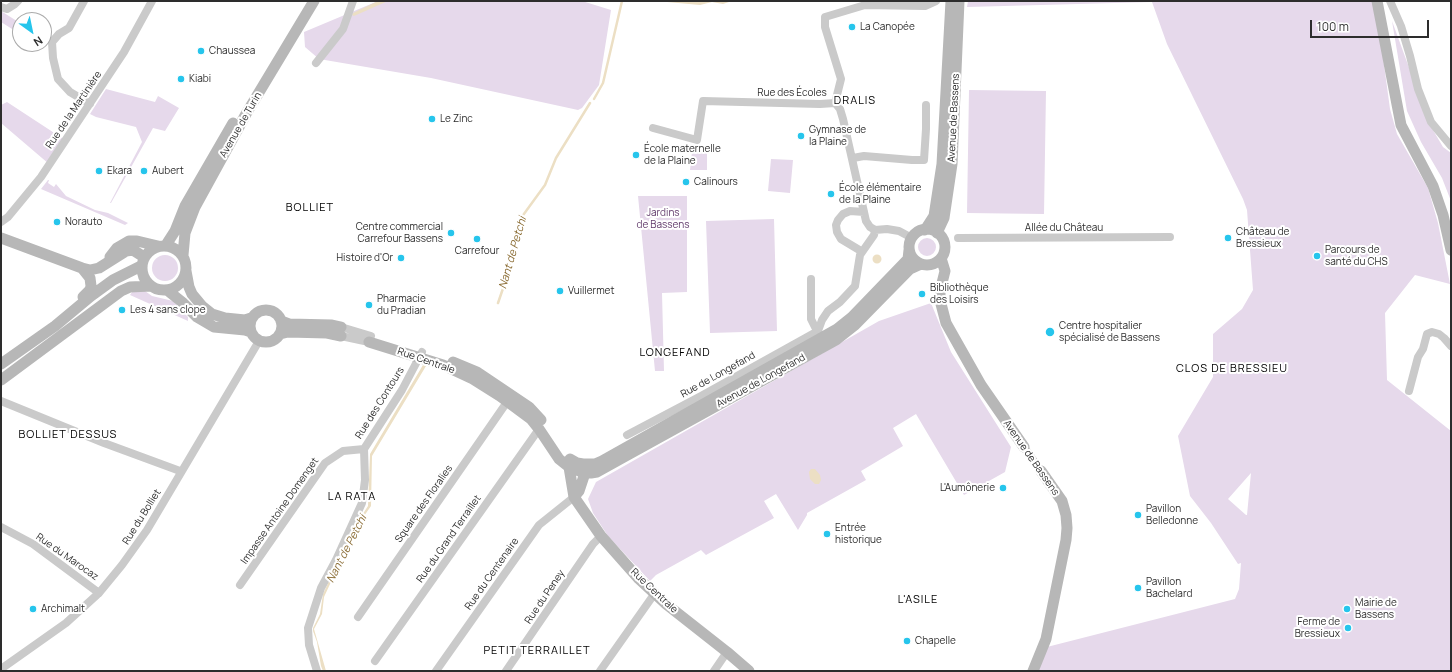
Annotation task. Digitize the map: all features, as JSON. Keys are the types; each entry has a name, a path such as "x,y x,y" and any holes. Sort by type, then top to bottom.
{"main road":[{"name":"Avenue de Turin","path":"162,246 175,230 185,206 306,1"},
{"name":"Avenue de Turin","path":"183,255 185,233 194,206 246,114 314,1"},
{"name":"Avenue de Bassens","path":"925,230 934,216 942,164 951,1"},
{"name":"Avenue de Bassens","path":"937,232 944,218 952,164 959,1"},
{"path":"1377,1 1400,120 1406,136 1435,193 1443,215 1451,250"},
{"path":"281,57 287,33"},
{"path":"926,265 936,263 941,258 944,252 944,245 943,240 937,232 925,230 920,231 912,238 909,250 913,259 926,265 943,280"},
{"path":"1,231 15,243"},
{"path":"1,238 10,243 15,243 82,268 95,269 126,251 133,250 143,262 144,279 156,289 167,290 174,288 180,284 186,271"},
{"path":"106,262 117,248 129,241 173,247 183,255 189,287 192,294 202,306 212,314 225,318 245,320 251,318 257,312 265,309 273,311 281,321 282,325 280,334 277,338 268,342 259,340 252,336 250,332 245,330 214,327 197,318 182,302 167,290"},
{"path":"1,364 55,326 113,280 143,262 153,248 162,246"},
{"name":"Avenue de Longefand","path":"578,467 595,464 602,461 837,329 852,317 908,259 909,250"},
{"name":"Avenue de Bassens","path":"941,258 945,271 940,300 946,323 977,380 1024,447"},
{"name":"Avenue de Longefand","path":"578,467 597,472 836,340 855,324 910,269 926,265"},
{"path":"55,326 58,319 90,290 91,281 82,268"},
{"path":"1,380 121,290 130,287 151,286"},
{"path":"250,332 251,318"},
{"name":"Rue Centrale","path":"281,321 289,324 332,325 341,332"},
{"name":"Rue Centrale","path":"280,334 288,332 341,332"},
{"name":"Rue Centrale","path":"370,339 421,355 472,379 531,419 559,459 578,467"},
{"name":"Rue Centrale","path":"421,355 445,359 477,372 529,407 540,418 561,451 578,467"},
{"path":"574,497 578,467"},
{"path":"574,497 579,491 578,467"},
{"name":"Avenue de Bassens","path":"1033,671 1046,639 1066,540 1067,528 1066,515 1062,502 1041,471"},
{"name":"Rue Centrale","path":"574,497 601,536 639,579 666,604 749,671"}],"street":[{"path":"1,7 7,9 18,1"},
{"path":"84,1 68,28 59,34 52,42 53,58 58,79 70,92 90,104"},
{"name":"Rue de la Martinière","path":"1,222 8,217 41,177 124,52 152,1"},
{"path":"316,63 343,28 353,1"},
{"path":"835,103 841,79 825,27 825,17 865,5 925,6 936,1"},
{"path":"1390,1 1401,26 1418,89 1432,122 1451,146"},
{"name":"Rue des Écoles","path":"653,128 697,140 703,101 835,103 840,110 843,119 864,212"},
{"path":"853,158 864,156 924,160 926,105"},
{"path":"861,251 842,239 837,232 836,225 838,220 843,214 850,211 864,212 866,221 870,227 875,230 887,229 899,231 912,238"},
{"path":"817,331 828,311 840,302 855,286 861,251 874,235 875,230"},
{"name":"Allée du Château","path":"958,238 1170,237"},
{"path":"811,279 811,319 817,331"},
{"name":"Rue de Longefand","path":"627,436 817,331"},
{"name":"Rue Centrale","path":"341,332 370,339"},
{"path":"1409,391 1418,357 1423,348 1427,334 1432,332 1439,334 1451,346"},
{"name":"Rue du Bolliet","path":"1,669 66,623 99,593 135,549 259,340"},
{"name":"Rue des Contours","path":"317,671 309,645 308,628 321,588 336,560 362,503 365,480 364,449 402,390 421,355"},
{"path":"1,401 104,443 180,471"},
{"name":"Square des Floralies","path":"358,617 507,402"},
{"name":"Rue du Grand Terraillet","path":"375,661 539,429"},
{"name":"Avenue de Bassens","path":"1024,447 1041,471"},
{"name":"Impasse Antoine Domenget","path":"240,585 324,463 343,451 364,449"},
{"name":"Rue du Centenaire","path":"436,671 540,525 574,497"},
{"name":"Rue du Marocaz","path":"1,527 33,544 99,593"},
{"name":"Rue du Peney","path":"506,671 593,544 601,536"},
{"path":"600,671 655,593"},
{"path":"714,671 727,652"}],"green space":[{"path":"378,1 582,1 611,10 599,85 582,108 578,110 431,78 319,59 305,47 304,32"},
{"path":"968,1 1373,1 1377,13 1390,109 1397,134 1428,188 1438,223 1450,284 1415,275 1385,313 1387,380 1451,431 1451,671 1035,671 1043,648 1235,599 1239,589 1241,563 1238,564 1211,523 1190,496 1178,436 1213,377 1213,334 1242,309 1253,290 1247,210 1167,44 1152,2 967,7","holes":["1251,473 1247,515 1228,499"]},
{"path":"1,11 12,18 12,29 1,22"},
{"path":"1392,21 1430,125 1443,147 1451,153 1451,201 1442,178 1421,142 1407,111"},
{"path":"106,89 155,102 158,96 179,108 165,131 153,128 111,203 142,142 136,127 96,117 90,114"},
{"path":"969,90 1046,91 1044,214 967,213"},
{"path":"7,102 65,140 49,164 1,123 1,105"},
{"path":"692,152 707,153 707,170 690,170"},
{"path":"771,159 793,160 790,193 768,191"},
{"path":"48,180 48,183 54,187 56,184 66,196 95,210 108,213 128,223 125,225 41,189"},
{"name":"Jardins de Bassens","path":"638,196 687,196 687,292 662,293 664,371 655,371"},
{"path":"774,219 777,331 710,333 706,221"},
{"path":"923,238 931,238 936,243 934,254 931,256 923,256 918,251 918,243"},
{"path":"165,255 174,259 178,268 174,277 165,281 156,277 152,268 156,259"},
{"path":"145,291 152,296 173,301 188,317 188,321 130,295 132,292"},
{"path":"931,303 951,352 1011,447 1005,472 964,495 916,414 893,428 903,446 861,471 866,480 807,513 798,530 776,494 764,501 774,518 706,555 701,550 656,575 650,581 608,536 593,513 588,499 596,482 879,321"}],"shaded area":[{"path":"378,1 388,1 354,16 352,15 353,13"},
{"path":"656,1 732,1 723,4 712,2 700,5"},
{"path":"877,254 882,259 877,264 872,259"},
{"path":"423,365 426,366 372,456 371,506 357,526 324,597 322,614 314,629 326,671 323,671 313,628 320,614 323,594 355,526 368,506 370,454"},
{"path":"811,469 815,469 820,475 821,480 819,484 815,484 810,479 809,472"}],"waterway":[{"name":"Nant de Petchi","path":"594,99 603,83 622,1"},
{"name":"Nant de Petchi","path":"498,303 510,268 521,218 545,185 556,158 590,103"}],"place":[{"name":"La Canopée","path":"852,27"},
{"name":"Chaussea","path":"201,51"},
{"name":"Kiabi","path":"181,79"},
{"name":"Le Zinc","path":"432,119"},
{"name":"Gymnase de la Plaine","path":"801,136"},
{"name":"École maternelle de la Plaine","path":"636,155"},
{"name":"Ekara","path":"99,171"},
{"name":"Aubert","path":"144,171"},
{"name":"Calinours","path":"686,182"},
{"name":"École élémentaire de la Plaine","path":"831,194"},
{"name":"Norauto","path":"57,222"},
{"name":"Centre commercial Carrefour Bassens","path":"451,233"},
{"name":"Château de Bressieux","path":"1228,238"},
{"name":"Carrefour","path":"477,239"},
{"name":"Parcours de santé du CHS","path":"1317,256"},
{"name":"Histoire d'Or","path":"401,258"},
{"name":"Vuillermet","path":"560,291"},
{"name":"Bibliothèque des Loisirs","path":"922,294"},
{"name":"Pharmacie du Pradian","path":"369,305"},
{"name":"Les 4 sans clope","path":"122,310"},
{"name":"Centre hospitalier spécialisé de Bassens","path":"1050,332"},
{"name":"L'Aumônerie","path":"1003,488"},
{"name":"Pavillon Belledonne","path":"1138,515"},
{"name":"Entrée historique","path":"827,534"},
{"name":"Pavillon Bachelard","path":"1138,588"},
{"name":"Archimalt","path":"33,609"},
{"name":"Mairie de Bassens","path":"1347,609"},
{"name":"Ferme de Bressieux","path":"1348,628"},
{"name":"Chapelle","path":"907,641"}],"district":[{"name":"DRALIS","path":"855,101"},
{"name":"BOLLIET","path":"310,208"},
{"name":"LONGEFAND","path":"675,353"},
{"name":"CLOS DE BRESSIEU","path":"1232,369"},
{"name":"BOLLIET DESSUS","path":"68,435"},
{"name":"LA RATA","path":"352,497"},
{"name":"L'ASILE","path":"918,600"},
{"name":"PETIT TERRAILLET","path":"537,651"}]}
